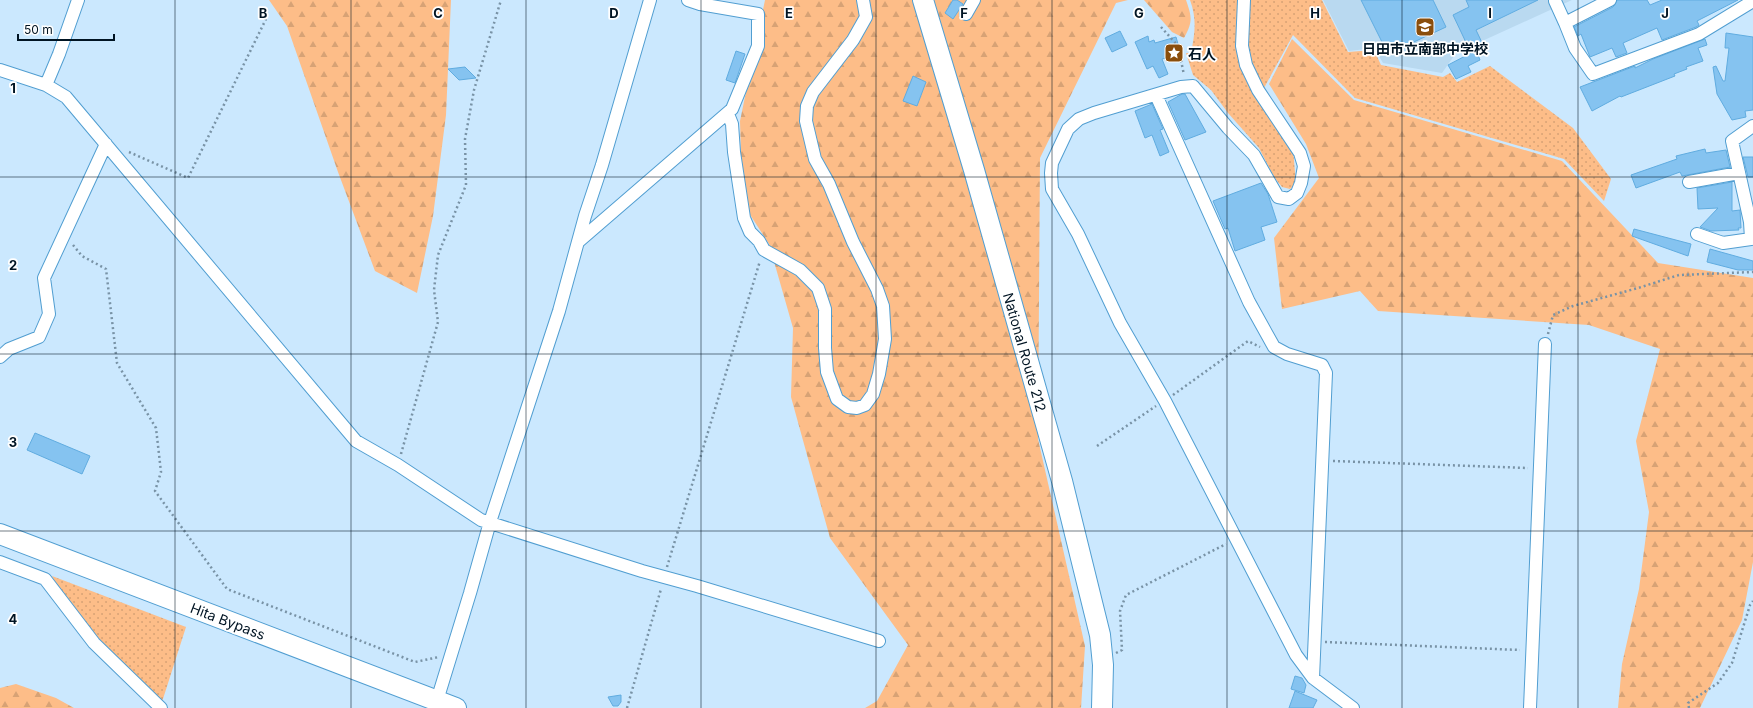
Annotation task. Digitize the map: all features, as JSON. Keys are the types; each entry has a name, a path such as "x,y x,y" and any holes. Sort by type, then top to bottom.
{"highway":[{"name":"National Route 212","path":"923,0 974,170 1062,481 1100,635 1104,666 1102,708"},
{"name":"Hita Bypass","path":"0,534 435,704 456,708"}],"street":[{"path":"46,85 59,54 78,0"},
{"path":"435,704 470,593 490,522 559,311 650,0"},
{"path":"578,242 728,114 732,108 758,46 758,14 700,4 688,0"},
{"path":"728,114 732,124 734,152 744,218 750,232 759,241 764,250 800,270 818,288 825,309 825,348 827,372 837,399 848,407 857,408 865,405 873,394 879,374 885,339 883,306 877,289 853,242 829,184 815,159 806,120 807,106 813,92 853,40 866,17 862,0"},
{"path":"966,14 974,0"},
{"path":"1244,0 1242,46 1246,65 1258,90 1300,154 1304,166 1301,183 1297,194 1289,199 1278,197 1254,155 1228,128 1194,86 1181,86 1079,119 1068,129 1052,163 1052,189 1078,234 1120,323 1165,401 1296,655 1314,678 1353,708"},
{"path":"1565,22 1610,0"},
{"path":"1555,1 1575,48 1593,74 1699,34 1753,1"},
{"path":"0,70 46,85 66,97 356,441 398,465 482,520 642,571 664,576 879,641"},
{"path":"1156,95 1249,302 1274,347 1287,354 1322,365 1326,373 1314,678"},
{"path":"1697,234 1724,243 1751,240 1750,222 1732,141 1753,126"},
{"path":"0,357 9,349 39,337 49,314 44,278 108,147"},
{"path":"1689,182 1739,172"},
{"path":"1530,708 1545,344"},
{"path":"0,562 45,579 94,643 161,708"}],"path":[{"path":"398,465 438,322 434,290 438,255 466,185 465,139 474,90 501,0"},
{"path":"108,147 119,148 188,178 266,19"},
{"path":"1161,27 1178,46 1184,74 1194,86"},
{"path":"64,236 82,256 106,269 117,363 156,428 161,472 155,491 227,589 415,662 451,654"},
{"path":"627,708 664,576 764,250"},
{"path":"1545,344 1553,315 1573,306 1679,275 1753,272"},
{"path":"1097,446 1165,401 1248,341 1263,348"},
{"path":"1323,460 1540,469"},
{"path":"1116,653 1122,650 1120,611 1126,595 1236,539"},
{"path":"1689,708 1688,702 1718,683 1732,663 1750,605 1753,601"},
{"path":"1315,641 1532,651"}],"shaded area":[{"name":"日田市立南部中学校","path":"1323,0 1572,0 1456,53 1442,73 1383,63 1374,48 1349,51"}],"green space":[{"path":"269,0 451,0 446,115 433,216 417,293 375,271 338,172 287,26"},
{"path":"765,0 1128,0 1116,3 1040,158 1038,439 1085,646 1081,708 865,708 877,701 908,645 830,538 791,397 793,328 769,244 747,210 741,156 740,121"},
{"path":"1144,0 1186,0 1191,19 1189,28 1184,38 1172,32"},
{"path":"1190,0 1241,0 1238,45 1293,149 1296,184 1290,189 1282,187 1274,177 1259,148 1228,113 1211,90 1193,75 1186,53 1191,53 1194,32 1194,13"},
{"path":"1250,0 1322,0 1348,52 1374,50 1381,65 1443,77 1450,73 1457,82 1490,66 1573,128 1611,179 1604,201 1564,159 1355,98 1293,35 1264,88 1251,63 1246,44"},
{"path":"1292,39 1354,100 1562,161 1658,263 1753,278 1753,562 1742,620 1700,708 1618,708 1622,664 1639,589 1649,512 1636,441 1660,349 1589,325 1378,311 1360,291 1282,309 1274,238 1319,178 1306,144 1269,84"},
{"path":"52,576 186,627 162,702 117,659 87,627 62,594"},
{"path":"16,684 56,698 74,708 0,708 0,688"}],"building":[{"path":"953,0 957,0 963,4 953,19 945,13"},
{"path":"1361,0 1433,0 1446,27 1388,54"},
{"path":"1466,0 1538,0 1476,30 1486,51 1478,55 1480,60 1468,66 1471,72 1456,79 1448,65 1471,53 1453,15 1469,7"},
{"path":"1617,0 1647,0 1650,5 1662,0 1738,0 1697,21 1699,25 1696,27 1662,40 1657,28 1623,43 1627,53 1616,57 1612,48 1590,57 1581,34 1578,36 1574,27 1613,7"},
{"path":"1120,31 1127,45 1112,52 1105,38"},
{"path":"1726,33 1753,37 1753,110 1745,111 1746,117 1732,120 1717,94 1713,67 1716,66 1723,81 1725,81 1729,48 1725,48"},
{"path":"1148,36 1149,42 1154,40 1155,43 1176,37 1180,51 1178,52 1178,55 1162,59 1168,74 1159,78 1153,66 1147,69 1135,42"},
{"path":"1705,39 1707,45 1698,48 1703,61 1686,67 1687,69 1674,74 1675,76 1621,97 1620,96 1592,111 1580,87 1635,66 1635,68 1653,59"},
{"path":"736,51 745,54 735,83 726,80"},
{"path":"465,67 476,78 459,80 448,69"},
{"path":"913,76 926,82 917,106 903,101"},
{"path":"1182,94 1185,94 1206,132 1185,140 1168,102"},
{"path":"1152,104 1163,129 1160,130 1169,152 1160,156 1152,135 1145,138 1135,111"},
{"path":"1705,149 1706,153 1726,150 1730,167 1682,176 1680,172 1636,188 1631,175 1677,159 1676,156"},
{"path":"1743,157 1753,157 1753,177 1748,177"},
{"path":"1732,182 1732,211 1740,210 1741,228 1738,228 1739,230 1711,231 1700,227 1718,208 1698,209 1697,188"},
{"path":"1261,183 1268,194 1277,222 1261,227 1265,240 1235,251 1228,228 1225,229 1213,201"},
{"path":"1634,229 1691,244 1688,256 1632,236"},
{"path":"1710,249 1753,261 1753,270 1738,270 1707,262"},
{"path":"35,433 90,456 82,474 27,450"},
{"path":"1295,676 1302,678 1306,685 1304,693 1291,689"},
{"path":"1295,691 1317,700 1313,708 1289,708"},
{"path":"621,695 621,702 618,706 613,706 608,697"}],"place":[{"name":"日田市立南部中学校","path":"1425,27"},
{"name":"石人","path":"1174,53"}]}
